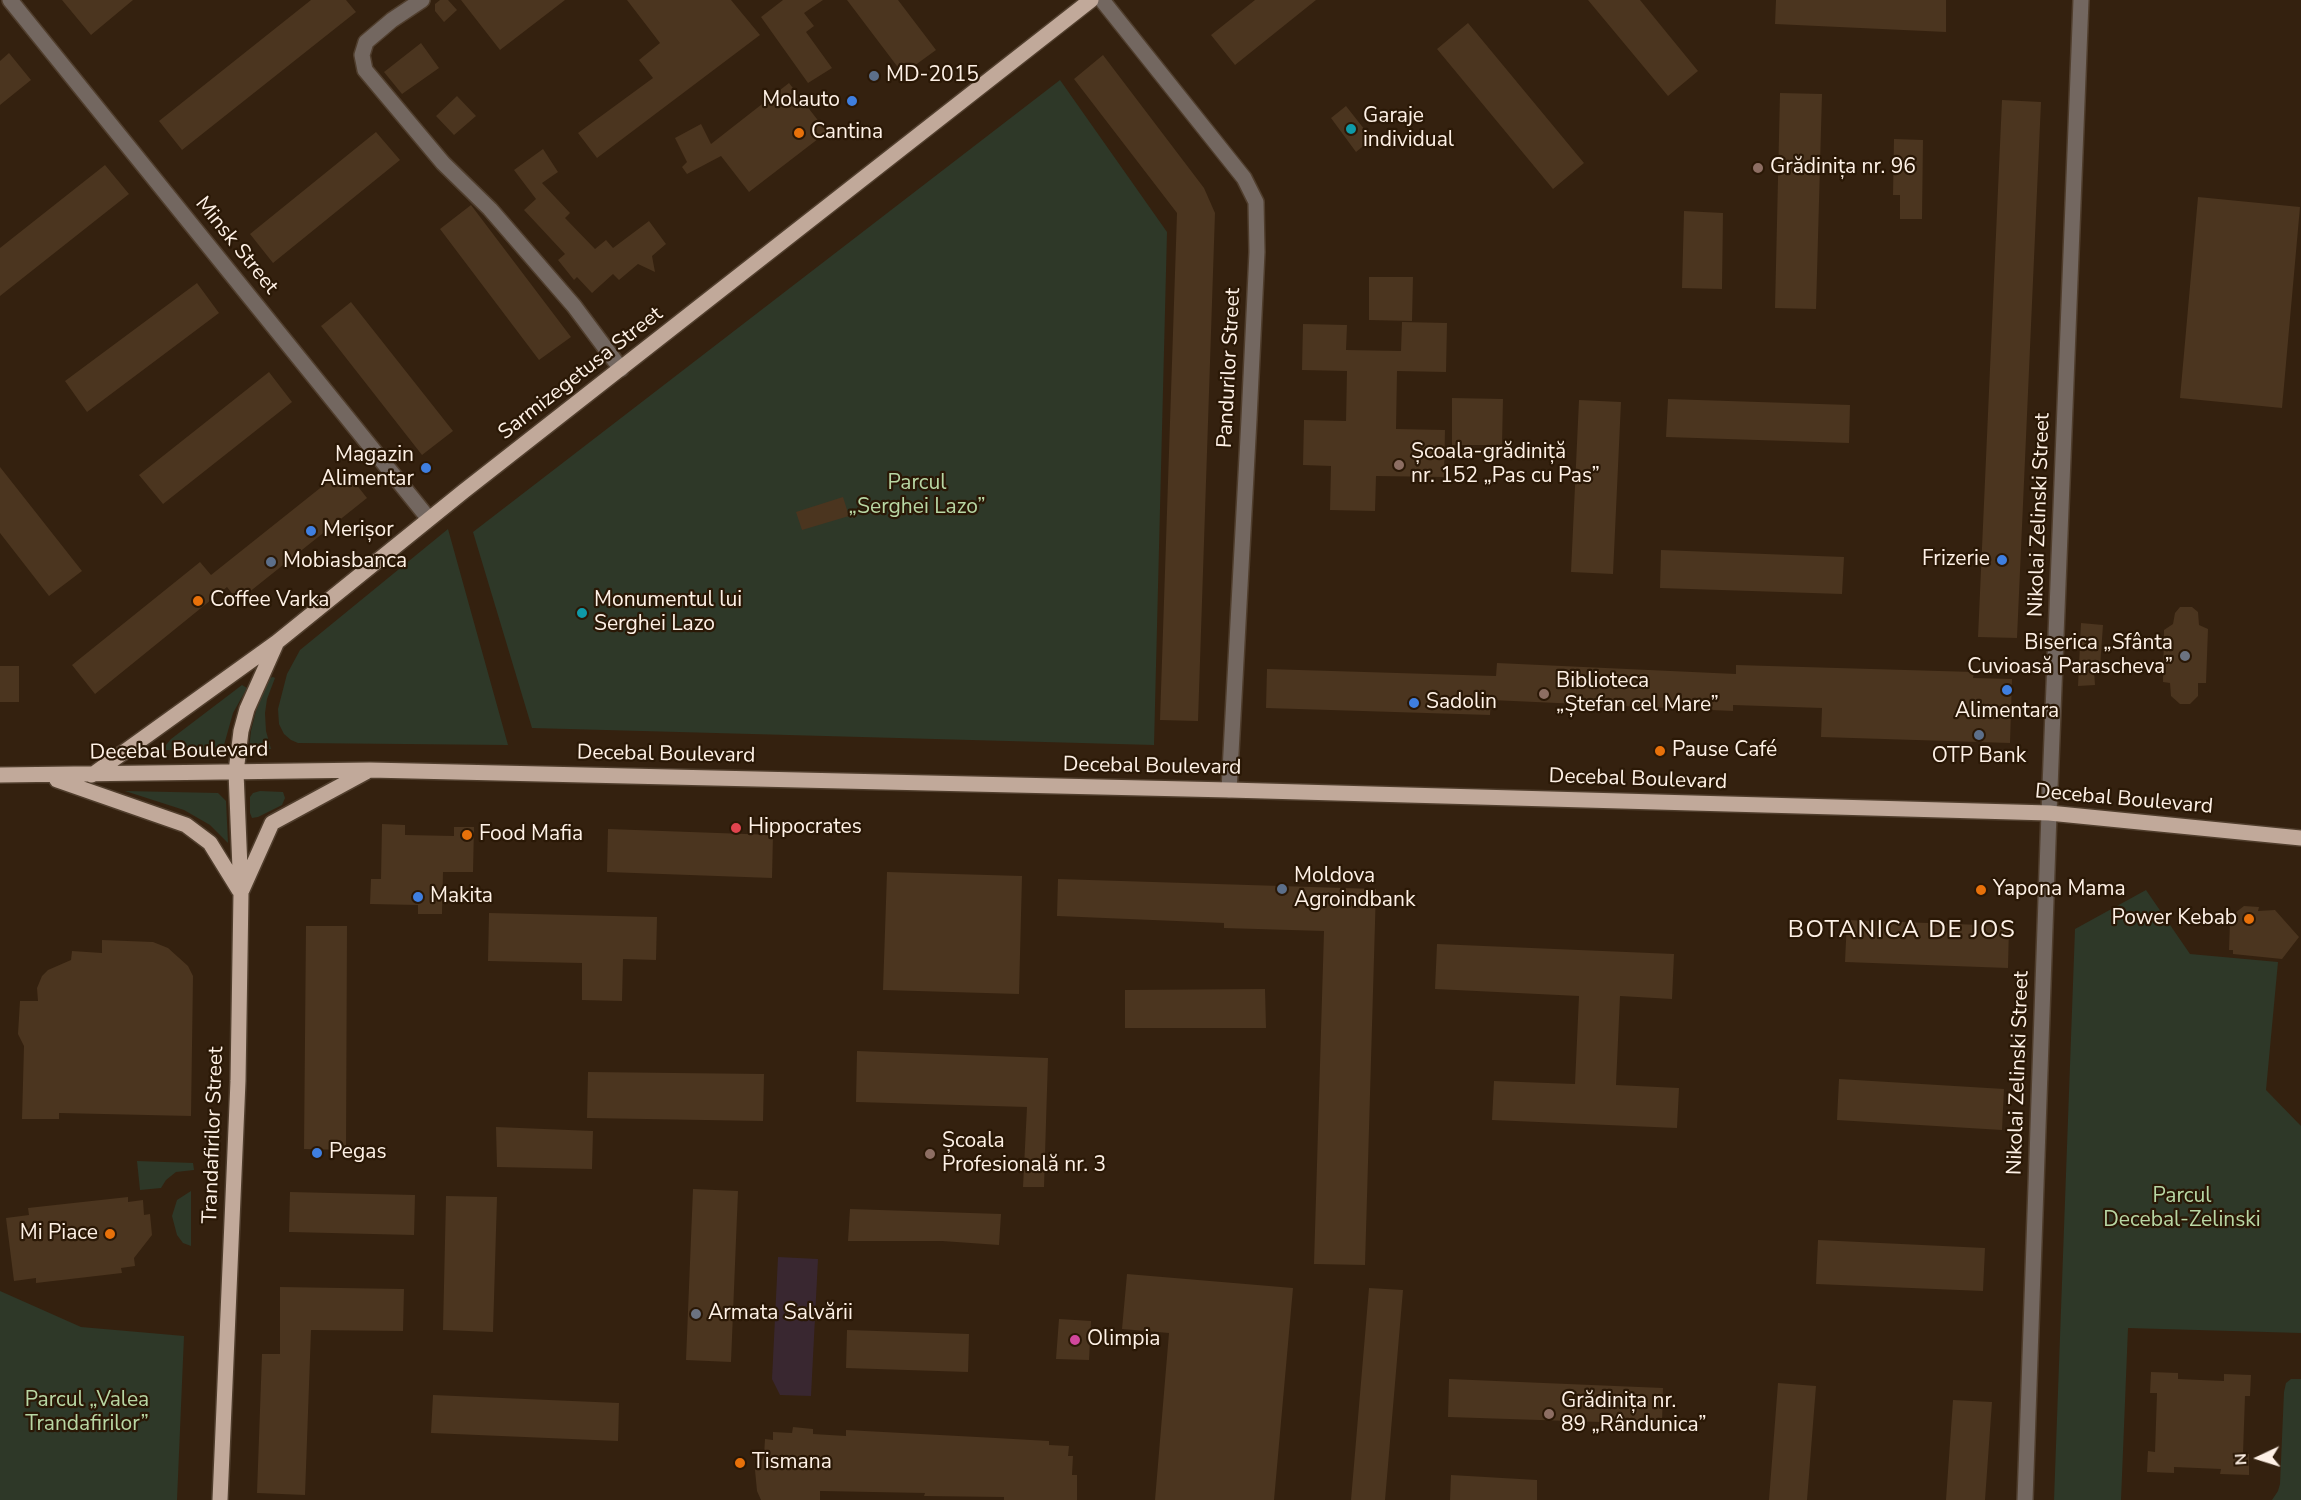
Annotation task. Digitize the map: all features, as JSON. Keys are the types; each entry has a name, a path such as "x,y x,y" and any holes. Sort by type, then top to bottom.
{"main road":[{"name":"Sarmizegetusa Street","path":"92,775 278,642 429,519 1091,0"},
{"name":"Trandafirilor Street","path":"220,1500 238,1081 241,893 236,772 244,720 278,642"},
{"name":"Decebal Boulevard","path":"0,776 370,770 1229,790 2049,813 2301,837"},
{"path":"241,893 272,823 370,770"},
{"path":"45,776 186,825 210,843 241,893"}],"street":[{"name":"Minsk Street","path":"10,0 429,519"},
{"path":"422,0 370,38 362,55 365,70 443,163 490,209 574,306 621,369"},
{"name":"Pandurilor Street","path":"1102,0 1244,178 1256,202 1257,252 1251,383 1229,790"},
{"name":"Nikolai Zelinski Street","path":"2025,1500 2081,0"}],"shaded area":[{"path":"778,1257 818,1259 811,1396 780,1395 772,1379"}],"green space":[{"name":"Parcul „Serghei Lazo”","path":"1060,80 1167,232 1154,745 532,728 473,532"},
{"path":"448,529 508,745 298,743 291,740 284,734 279,724 278,709 287,674 300,650"},
{"path":"269,678 275,678 267,699 265,713 266,731 271,749 249,749 256,711"},
{"path":"242,685 247,688 233,713 222,752 166,750 166,745 171,739"},
{"path":"125,791 218,793 226,801 228,843 210,825 184,810"},
{"path":"283,792 285,798 282,805 252,818 250,797 253,793"},
{"name":"Parcul Decebal-Zelinski","path":"2146,890 2190,954 2278,962 2266,1090 2301,1126 2301,1333 2128,1328 2121,1500 2054,1500 2075,929"},
{"path":"137,1161 193,1163 194,1170 176,1172 166,1180 161,1188 140,1190"},
{"path":"191,1191 191,1246 183,1243 177,1235 172,1216 177,1200"},
{"name":"Parcul „Valea Trandafirilor”","path":"0,1291 81,1327 184,1336 177,1500 0,1500"},
{"path":"2291,1379 2301,1379 2301,1500 2272,1500 2280,1484 2284,1392 2286,1383"}],"building":[{"path":"62,0 133,0 91,35"},
{"path":"311,0 346,0 356,12 182,150 159,121"},
{"path":"440,0 448,0 457,10 444,22 435,11 435,4"},
{"path":"461,0 565,0 500,50"},
{"path":"627,0 731,0 760,35 597,158 578,133 653,78 639,60 660,43"},
{"path":"783,0 823,0 804,13 814,26 806,32 832,68 808,83 761,17"},
{"path":"847,0 898,0 936,50 903,74"},
{"path":"1255,0 1316,0 1235,65 1211,35"},
{"path":"1588,0 1640,0 1698,71 1668,96"},
{"path":"1776,0 1946,0 1946,32 1775,24"},
{"path":"1468,23 1584,163 1553,189 1437,49"},
{"path":"421,43 439,68 402,94 384,72"},
{"path":"9,53 31,80 0,105 0,61"},
{"path":"1103,55 1204,188 1215,213 1198,721 1160,720 1177,213 1074,79"},
{"path":"789,83 827,132 749,192 721,156 687,174 682,167 687,162 675,138 701,124 711,144"},
{"path":"1780,93 1822,94 1816,309 1775,308"},
{"path":"457,96 476,116 454,135 436,116"},
{"path":"2002,100 2041,102 2017,638 1978,637"},
{"name":"Garaje individual","path":"1346,106 1372,139 1356,152 1331,118"},
{"path":"376,132 400,160 273,263 250,234"},
{"path":"1894,139 1923,140 1922,219 1900,219 1900,195 1893,195"},
{"path":"543,149 558,172 542,183 570,213 565,218 595,249 606,240 613,248 649,221 666,244 652,256 655,272 638,264 619,280 613,274 592,293 577,277 574,280 558,260 565,254 524,210 536,199 514,170"},
{"path":"105,165 129,194 0,296 0,248"},
{"path":"2198,197 2300,207 2282,408 2180,398"},
{"path":"471,205 571,337 539,360 440,229"},
{"path":"1684,211 1723,213 1722,289 1682,288"},
{"path":"1369,277 1413,277 1412,321 1369,320"},
{"path":"197,283 219,313 87,412 65,381"},
{"path":"351,302 453,431 422,455 321,326"},
{"path":"1402,322 1447,323 1446,372 1397,371 1396,429 1445,430 1444,477 1376,476 1375,511 1330,510 1331,466 1303,465 1304,420 1346,421 1347,371 1302,370 1303,324 1347,325 1346,350 1401,351"},
{"path":"269,372 292,402 163,504 139,475"},
{"path":"1452,398 1503,399 1502,445 1452,445"},
{"path":"1668,399 1850,405 1849,443 1666,437"},
{"path":"1579,400 1621,402 1613,574 1571,572"},
{"path":"0,467 82,571 49,596 0,533"},
{"path":"344,469 367,498 238,601 227,587 95,694 72,665 200,562 211,575"},
{"path":"843,497 849,516 802,530 796,512"},
{"path":"1661,550 1844,557 1842,594 1660,588"},
{"name":"Biserica „Sfânta Cuvioasă Parascheva”","path":"2180,607 2192,607 2198,612 2199,625 2208,629 2206,683 2198,683 2198,696 2190,704 2180,704 2171,696 2170,683 2163,682 2164,630 2173,624 2175,613"},
{"path":"2081,623 2103,625 2100,667 2094,670 2095,685 2078,686"},
{"path":"1497,663 1736,674 1736,665 1974,672 1973,678 2012,679 2010,743 1821,737 1822,708 1733,705 1733,711 1491,700 1490,715 1266,708 1267,669 1496,676"},
{"path":"0,666 19,666 19,702 0,702"},
{"path":"382,824 405,825 405,835 454,836 454,827 474,827 473,872 443,872 442,914 418,914 418,905 370,904 371,879 381,879"},
{"path":"608,829 773,835 772,878 607,872"},
{"path":"887,872 1022,876 1019,994 883,990"},
{"path":"1058,879 1376,889 1365,1265 1314,1264 1324,931 1224,928 1224,923 1057,916"},
{"path":"2244,906 2259,907 2258,911 2275,910 2299,937 2282,959 2233,954 2233,950 2229,950 2230,922 2235,913"},
{"path":"489,913 657,917 656,960 623,959 622,1001 582,1000 582,963 488,961"},
{"path":"1847,920 2009,926 2008,968 1845,962"},
{"path":"306,926 347,926 346,1150 304,1149"},
{"path":"102,940 153,942 168,948 188,966 193,976 191,1116 59,1113 59,1119 22,1119 24,1046 18,1034 20,1001 38,1001 37,988 42,976 48,970 71,960 72,951 102,953"},
{"path":"1437,944 1674,954 1672,999 1620,996 1616,1085 1679,1088 1677,1128 1492,1120 1494,1081 1575,1084 1579,996 1435,989"},
{"path":"1265,989 1266,1028 1125,1028 1125,990"},
{"path":"857,1051 1048,1058 1044,1187 1023,1187 1027,1107 856,1102"},
{"path":"588,1072 764,1074 763,1121 587,1118"},
{"path":"1839,1079 2004,1089 2002,1130 1837,1120"},
{"path":"496,1127 593,1131 592,1169 497,1167"},
{"path":"693,1189 738,1191 731,1362 686,1360"},
{"path":"290,1192 415,1195 414,1235 289,1232"},
{"path":"446,1196 497,1197 493,1332 443,1330"},
{"path":"128,1197 128,1202 143,1200 144,1215 150,1214 152,1235 134,1258 135,1266 121,1268 122,1273 36,1283 36,1278 14,1281 6,1218 29,1215 28,1208"},
{"path":"850,1209 1001,1214 999,1245 942,1241 848,1241"},
{"path":"1818,1240 1985,1248 1983,1291 1816,1284"},
{"path":"1127,1274 1293,1288 1274,1500 1155,1500 1169,1333 1122,1329"},
{"path":"280,1287 404,1289 403,1331 311,1330 305,1495 257,1493 262,1354 280,1354"},
{"path":"1369,1288 1403,1290 1385,1500 1351,1500"},
{"path":"1059,1319 1091,1321 1089,1360 1056,1359"},
{"path":"847,1330 969,1334 968,1372 846,1368"},
{"path":"2151,1372 2178,1373 2178,1379 2224,1381 2224,1374 2251,1375 2250,1396 2245,1396 2243,1454 2249,1454 2249,1475 2220,1474 2221,1469 2174,1467 2174,1473 2147,1472 2148,1451 2155,1452 2157,1393 2150,1393"},
{"path":"1449,1379 1663,1388 1662,1424 1448,1417"},
{"path":"1778,1383 1816,1386 1807,1500 1769,1500"},
{"path":"433,1395 619,1403 618,1441 431,1433"},
{"path":"1953,1400 1992,1402 1985,1500 1946,1500"},
{"path":"793,1427 813,1429 813,1434 846,1436 846,1430 1049,1441 1049,1445 1069,1446 1068,1456 1073,1456 1072,1475 1077,1475 1077,1500 1004,1500 1004,1497 924,1496 925,1493 820,1491 820,1500 761,1500 757,1491 755,1470 764,1456 765,1439 773,1440 773,1432 792,1433"},
{"path":"1451,1475 1537,1480 1537,1500 1450,1500"}],"place":[{"name":"MD-2015","path":"874,76"},
{"name":"Molauto","path":"852,101"},
{"name":"Garaje individual","path":"1351,129"},
{"name":"Cantina","path":"799,133"},
{"name":"Grădinița nr. 96","path":"1758,168"},
{"name":"Școala-grădiniță nr. 152 „Pas cu Pas”","path":"1399,465"},
{"name":"Magazin Alimentar","path":"426,468"},
{"name":"Merișor","path":"311,531"},
{"name":"Frizerie","path":"2002,560"},
{"name":"Mobiasbanca","path":"271,562"},
{"name":"Coffee Varka","path":"198,601"},
{"name":"Monumentul lui Serghei Lazo","path":"582,613"},
{"name":"Biserica „Sfânta Cuvioasă Parascheva”","path":"2185,656"},
{"name":"Alimentara","path":"2007,690"},
{"name":"Biblioteca „Ștefan cel Mare”","path":"1544,694"},
{"name":"Sadolin","path":"1414,703"},
{"name":"OTP Bank","path":"1979,735"},
{"name":"Pause Café","path":"1660,751"},
{"name":"Hippocrates","path":"736,828"},
{"name":"Food Mafia","path":"467,835"},
{"name":"Moldova Agroindbank","path":"1282,889"},
{"name":"Yapona Mama","path":"1981,890"},
{"name":"Makita","path":"418,897"},
{"name":"Power Kebab","path":"2249,919"},
{"name":"Pegas","path":"317,1153"},
{"name":"Școala Profesională nr. 3","path":"930,1154"},
{"name":"Mi Piace","path":"110,1234"},
{"name":"Armata Salvării","path":"696,1314"},
{"name":"Olimpia","path":"1075,1340"},
{"name":"Grădinița nr. 89 „Rândunica”","path":"1549,1414"},
{"name":"Tismana","path":"740,1463"}],"district":[{"name":"BOTANICA DE JOS","path":"1902,931"}]}
